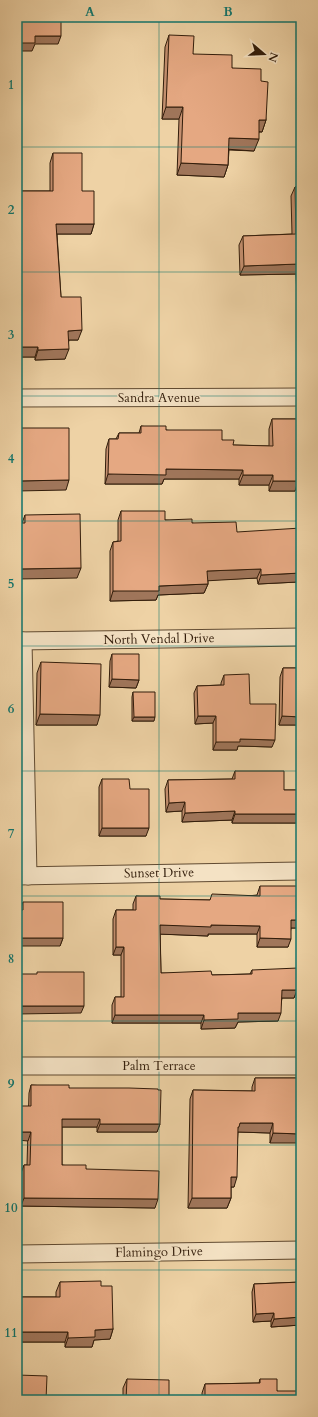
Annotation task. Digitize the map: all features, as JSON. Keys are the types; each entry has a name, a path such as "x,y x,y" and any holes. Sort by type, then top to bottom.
{"street":[{"name":"Sandra Avenue","path":"17,398 301,397"},
{"name":"North Vendal Drive","path":"20,641 301,637"},
{"path":"20,641 22,876"},
{"name":"Sunset Drive","path":"22,876 301,871"},
{"name":"Palm Terrace","path":"17,1066 301,1066"},
{"name":"Flamingo Drive","path":"17,1254 301,1250"}],"building":[{"path":"17,17 61,17 61,36 35,36 35,43 17,43"},
{"path":"169,35 194,36 193,54 232,55 232,68 261,69 261,81 268,82 266,120 259,120 259,139 229,138 228,165 181,163 183,107 166,107"},
{"path":"53,153 82,153 82,191 94,191 94,224 56,224 61,297 81,297 82,330 68,331 69,349 38,350 38,347 17,347 17,248 21,247 21,191 53,191"},
{"path":"295,187 301,187 301,301 299,264 244,266 243,236 296,234"},
{"path":"272,419 301,419 301,467 298,467 298,481 273,481 273,475 243,475 243,470 166,469 166,475 108,474 109,439 118,439 119,433 141,433 141,426 166,426 166,430 222,430 222,440 234,440 233,445 273,446"},
{"path":"17,428 69,428 69,480 17,481"},
{"path":"121,511 165,511 165,520 192,519 192,523 236,522 237,532 301,528 301,573 261,575 261,569 207,571 208,584 159,586 159,591 113,591 113,542 121,541"},
{"path":"80,514 81,568 17,569 17,523 25,523 25,515"},
{"path":"112,654 139,654 139,680 112,679"},
{"path":"41,662 101,664 100,715 40,714"},
{"path":"283,668 301,668 301,717 282,716"},
{"path":"249,674 250,704 276,704 275,740 240,739 240,742 216,742 216,716 198,716 197,686 224,685 224,675"},
{"path":"133,692 155,692 155,717 134,717"},
{"path":"235,771 284,771 284,790 301,790 301,814 235,814 235,811 185,813 185,802 169,803 168,780 235,779"},
{"path":"102,779 129,779 130,789 149,789 149,828 102,828"},
{"path":"260,886 301,886 301,920 291,920 291,939 260,938 260,926 211,925 211,927 160,925 161,973 211,971 212,975 252,974 252,970 298,968 297,990 282,990 281,1013 238,1013 238,1019 204,1020 204,1015 115,1015 115,997 124,997 124,947 116,947 116,910 136,910 136,896 160,896 160,899 210,900 212,894 260,896"},
{"path":"23,902 63,902 63,938 17,938 17,910 23,910"},
{"path":"37,972 84,972 84,1006 17,1006 17,974 37,974"},
{"path":"255,1078 297,1078 297,1091 301,1091 301,1134 273,1133 273,1123 240,1123 238,1127 237,1177 231,1177 231,1198 192,1198 193,1090 255,1091"},
{"path":"31,1085 69,1085 69,1088 129,1088 161,1090 160,1124 100,1124 100,1119 62,1119 62,1165 86,1165 86,1169 159,1171 158,1199 24,1198 24,1165 30,1165 31,1132 17,1132 17,1106 31,1106"},
{"path":"101,1281 101,1286 112,1286 113,1329 95,1330 95,1337 68,1338 68,1332 17,1332 17,1297 60,1297 60,1282"},
{"path":"301,1282 301,1317 274,1319 274,1313 256,1314 254,1284"},
{"path":"17,1375 47,1376 46,1400 17,1400"},
{"path":"127,1379 169,1380 169,1399 205,1400 126,1400"},
{"path":"260,1379 277,1379 277,1391 301,1391 301,1400 205,1400 205,1384 260,1383"}]}
